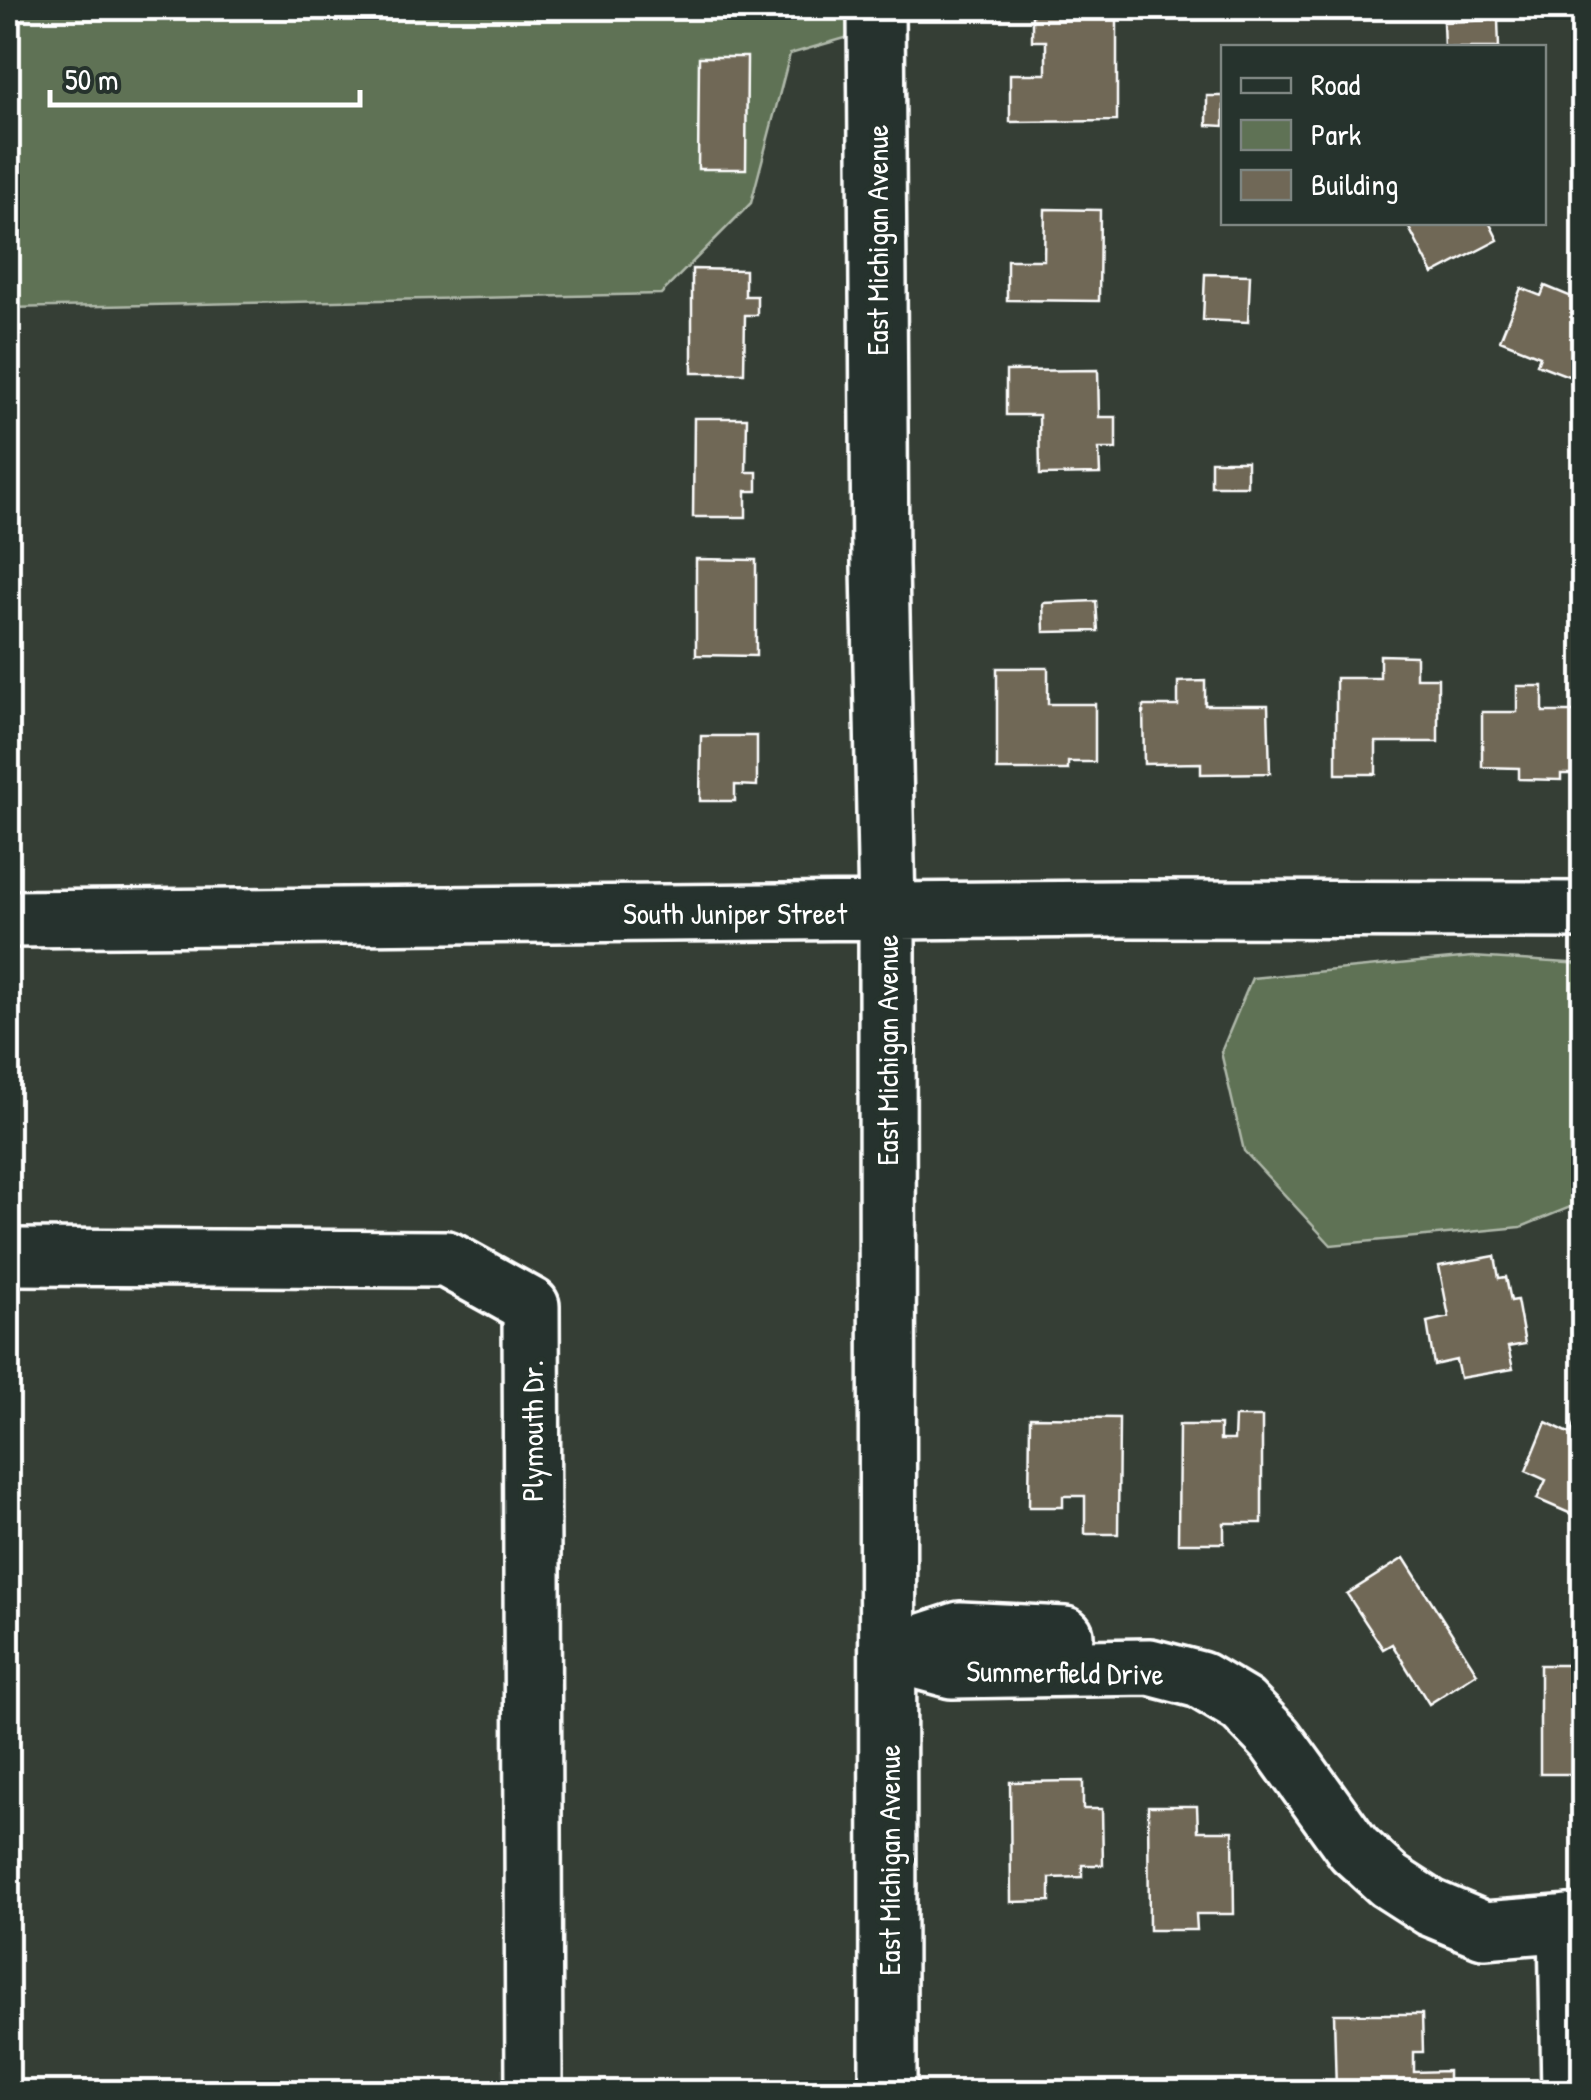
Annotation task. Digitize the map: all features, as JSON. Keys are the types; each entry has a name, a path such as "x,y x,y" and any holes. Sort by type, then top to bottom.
{"street":[{"name":"East Michigan Avenue","path":"876,8 887,912 888,2092"},
{"name":"South Juniper Street","path":"8,918 1584,910"},
{"name":"Plymouth Dr.","path":"8,1256 446,1259 531,1306 534,2092"},
{"name":"Summerfield Drive","path":"890,1653 952,1670 1150,1667 1200,1680 1242,1705 1274,1739 1344,1838 1390,1882 1432,1908 1484,1930 1575,1922 1570,2092"}],"green space":[{"path":"8,8 858,8 859,34 790,54 751,203 661,294 8,308"},
{"path":"1472,957 1583,964 1583,1202 1521,1227 1331,1245 1244,1151 1221,1052 1252,978"}],"building":[{"path":"1032,8 1117,8 1117,121 1010,122 1010,74 1046,74 1046,41 1032,41"},
{"path":"1498,20 1499,45 1444,45 1443,22"},
{"path":"699,57 747,57 746,169 698,169"},
{"path":"1207,96 1221,96 1221,126 1207,125"},
{"path":"1045,209 1100,210 1099,301 1007,300 1007,260 1044,260"},
{"path":"1408,225 1490,225 1498,240 1433,274"},
{"path":"692,269 745,270 745,296 757,296 757,315 745,315 744,373 692,373"},
{"path":"1205,274 1250,275 1248,322 1203,320"},
{"path":"1584,275 1584,382 1537,364 1540,356 1500,340 1521,288 1541,296 1545,286 1574,298"},
{"path":"1098,370 1099,417 1116,417 1116,449 1099,449 1100,474 1040,475 1039,415 1006,415 1006,371"},
{"path":"694,418 747,418 746,472 757,472 757,491 746,491 746,517 693,517"},
{"path":"1211,461 1247,461 1247,486 1211,486"},
{"path":"696,559 756,560 756,656 696,655"},
{"path":"1096,601 1098,631 1044,632 1043,603"},
{"path":"1380,655 1416,656 1416,678 1438,678 1438,742 1376,742 1376,774 1336,774 1336,678 1380,678"},
{"path":"997,668 1048,668 1048,704 1095,704 1095,762 1068,762 1068,770 997,770"},
{"path":"1205,681 1205,705 1268,705 1270,773 1201,774 1201,763 1144,764 1143,706 1178,706 1178,682"},
{"path":"1517,686 1543,686 1543,712 1584,712 1584,774 1561,774 1561,780 1519,779 1519,768 1482,767 1482,712 1517,712"},
{"path":"701,736 757,736 757,786 735,785 735,801 700,801"},
{"path":"1495,1256 1499,1278 1506,1277 1511,1301 1517,1300 1525,1344 1508,1347 1513,1369 1460,1378 1456,1360 1434,1365 1427,1322 1449,1317 1439,1266"},
{"path":"1030,1417 1119,1418 1118,1534 1085,1534 1085,1496 1063,1496 1063,1507 1029,1507"},
{"path":"1235,1417 1262,1417 1262,1523 1224,1523 1224,1543 1178,1543 1179,1425 1220,1425 1220,1440 1234,1440"},
{"path":"1577,1419 1584,1422 1584,1498 1576,1516 1537,1499 1546,1480 1526,1471 1546,1422 1571,1434"},
{"path":"1404,1558 1477,1673 1429,1704 1392,1644 1383,1649 1347,1594"},
{"path":"1540,1665 1569,1665 1569,1688 1576,1688 1576,1675 1584,1675 1584,1794 1579,1794 1579,1774 1540,1774"},
{"path":"1083,1781 1083,1809 1102,1809 1103,1865 1082,1865 1082,1877 1050,1878 1050,1901 1011,1902 1010,1782"},
{"path":"1148,1806 1197,1806 1198,1831 1233,1831 1234,1914 1196,1914 1197,1930 1149,1930"},
{"path":"1334,2014 1422,2014 1423,2052 1414,2052 1414,2072 1448,2071 1448,2092 1336,2092"}]}
